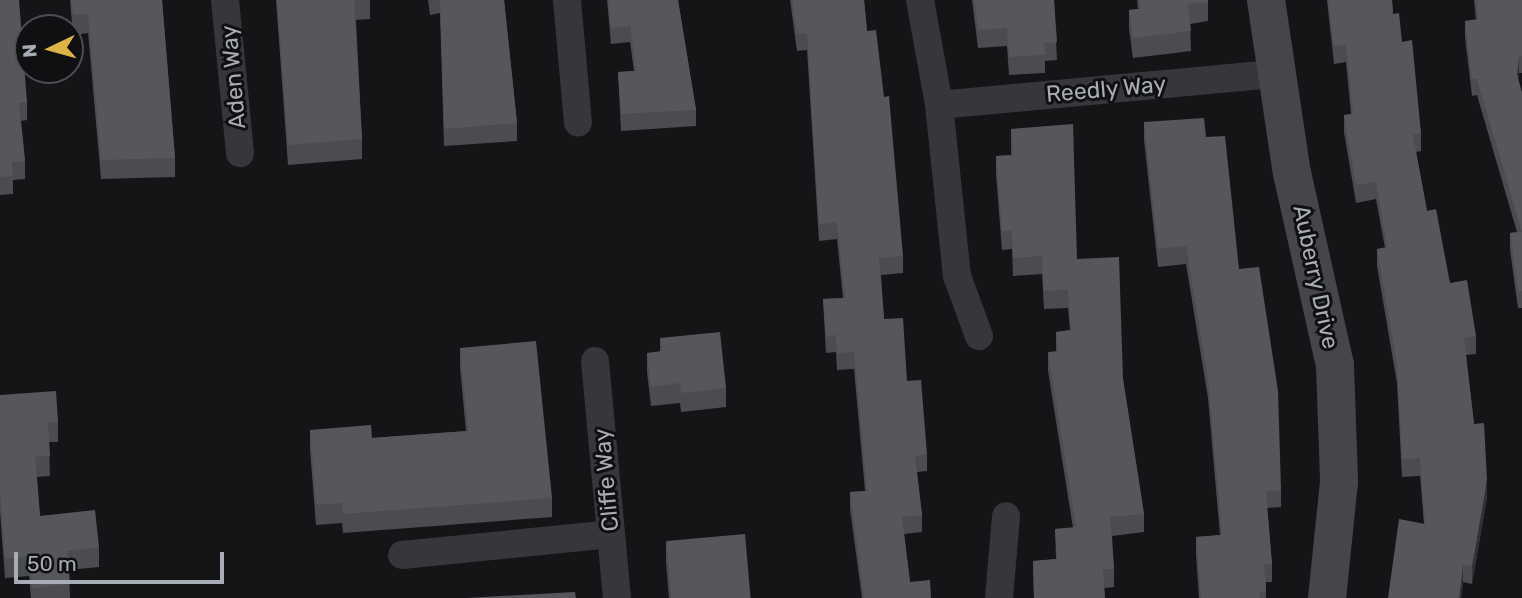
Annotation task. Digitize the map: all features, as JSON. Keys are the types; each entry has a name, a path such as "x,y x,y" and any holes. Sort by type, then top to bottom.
{"street":[{"name":"Aden Way","path":"225,0 240,153"},
{"path":"567,0 578,123"},
{"path":"920,0 939,105 957,276 979,336"},
{"name":"Auberry Drive","path":"1266,0 1273,74 1335,365 1339,482 1327,598"},
{"name":"Reedly Way","path":"939,105 1273,74"},
{"name":"Cliffe Way","path":"595,361 617,598"},
{"path":"999,598 1006,516"},
{"path":"402,555 611,534"}],"building":[{"path":"0,0 19,0 20,14 14,14 14,84 26,84 27,102 19,103 25,161 12,162 13,176 0,177"},
{"path":"71,0 162,0 175,158 101,160 88,14 73,14"},
{"path":"277,0 363,0 354,1 362,139 288,145"},
{"path":"440,0 504,0 517,123 444,129"},
{"path":"608,0 678,0 696,110 621,114 618,72 636,71 630,26 611,28"},
{"path":"792,0 864,0 867,31 876,30 884,97 889,96 903,256 879,258 884,319 903,318 907,381 921,380 927,454 915,456 922,515 902,517 910,582 930,580 931,598 864,598 850,492 867,491 854,352 837,353 836,335 826,336 823,299 845,298 837,222 819,224 807,33 797,34"},
{"path":"974,0 1054,0 1057,42 1044,43 1045,55 1009,57 1007,28 978,30"},
{"path":"1139,0 1208,2 1188,4 1191,31 1133,38 1129,10 1140,9"},
{"path":"1328,0 1392,0 1393,14 1399,13 1402,42 1412,40 1421,133 1413,135 1427,211 1436,209 1450,283 1467,280 1476,336 1464,338 1474,424 1484,423 1487,480 1472,566 1463,565 1459,598 1388,598 1399,519 1425,524 1420,458 1402,459 1397,365 1377,249 1387,247 1376,182 1356,185 1344,115 1353,114 1346,45 1334,46"},
{"path":"1476,0 1522,0 1522,56 1519,56 1517,74 1522,93 1522,232 1477,79 1472,79 1465,21 1478,19"},
{"path":"1204,118 1206,137 1225,136 1239,269 1259,267 1278,391 1281,490 1266,491 1272,564 1264,564 1266,592 1259,593 1260,598 1201,598 1196,537 1222,535 1208,380 1186,246 1158,249 1144,122"},
{"path":"1073,124 1077,259 1119,257 1123,379 1144,514 1110,517 1114,569 1103,569 1105,598 1034,598 1033,561 1057,559 1055,529 1076,527 1048,352 1058,351 1056,332 1071,330 1068,289 1044,291 1042,256 1013,258 1012,231 1002,231 996,156 1013,155 1011,129"},
{"path":"1522,232 1522,291 1518,292 1510,233"},
{"path":"720,332 726,388 681,393 680,383 651,387 647,353 662,351 660,338"},
{"path":"536,341 552,498 343,514 342,503 316,505 310,430 371,425 372,438 468,431 460,348"},
{"path":"56,391 58,422 48,423 50,456 35,457 40,516 95,510 99,547 67,551 70,584 32,588 29,556 5,559 0,492 0,395"},
{"path":"745,534 751,598 671,598 666,541"},
{"path":"575,592 576,598 466,598"}]}
